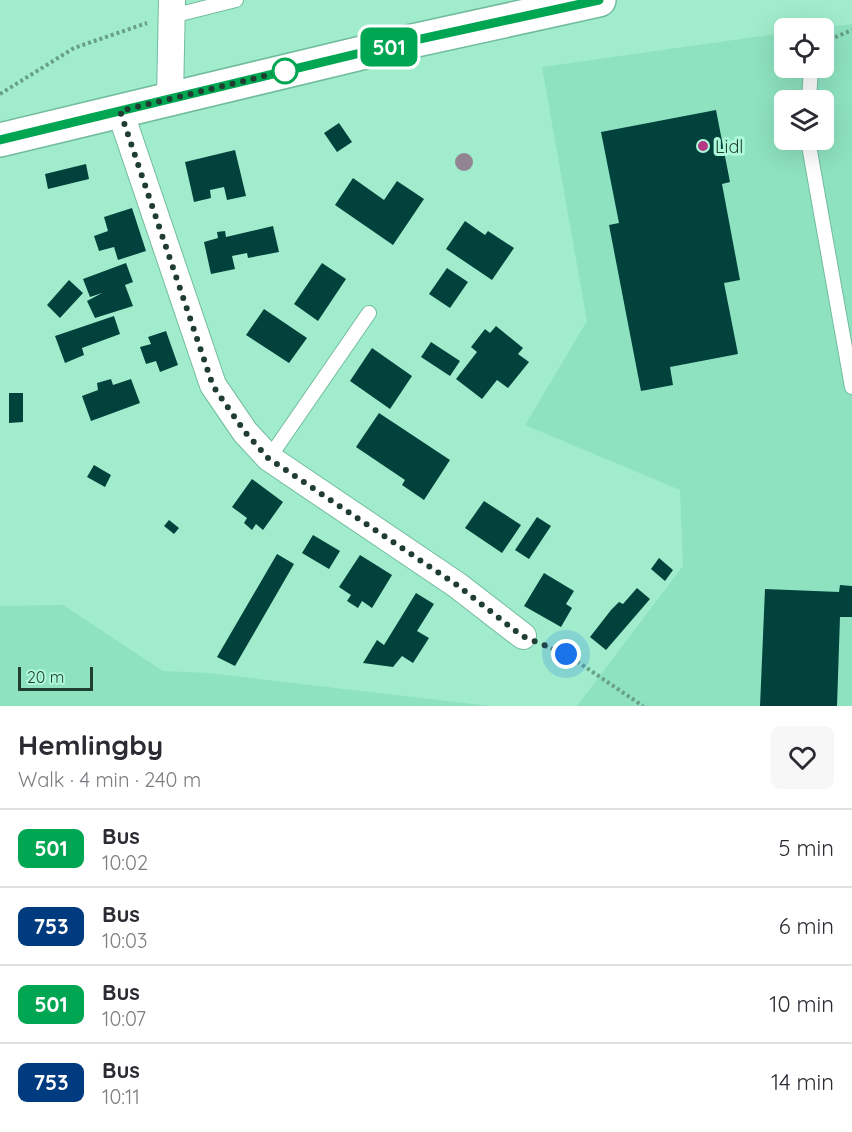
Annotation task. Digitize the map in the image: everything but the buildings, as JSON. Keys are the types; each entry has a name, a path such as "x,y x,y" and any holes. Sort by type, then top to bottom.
{"main road":[{"path":"0,140 170,98 599,0"}],"street":[{"path":"170,98 172,8"},
{"path":"120,111 213,386 245,432 268,458 457,585 522,636"}],"lane":[{"path":"172,8 236,0"},
{"path":"809,150 852,387"},
{"path":"268,458 369,313"}],"path":[{"path":"0,94 75,48 172,8"},
{"path":"834,38 852,30"},
{"path":"522,636 566,654 643,706"}],"shaded area":[{"path":"852,24 852,706 577,706 683,566 680,490 525,425 587,321 542,67 774,34 774,78 834,78 834,26"},
{"path":"63,605 163,671 208,673 490,706 0,706 0,606"}],"bus line":[{"name":"501","path":"0,140 402,43 599,0"}],"place":[{"name":"Lidl","path":"703,146"}],"route":[{"path":"285,71 120,111 213,386 223,404 268,458 457,585 522,636 566,654"}]}
